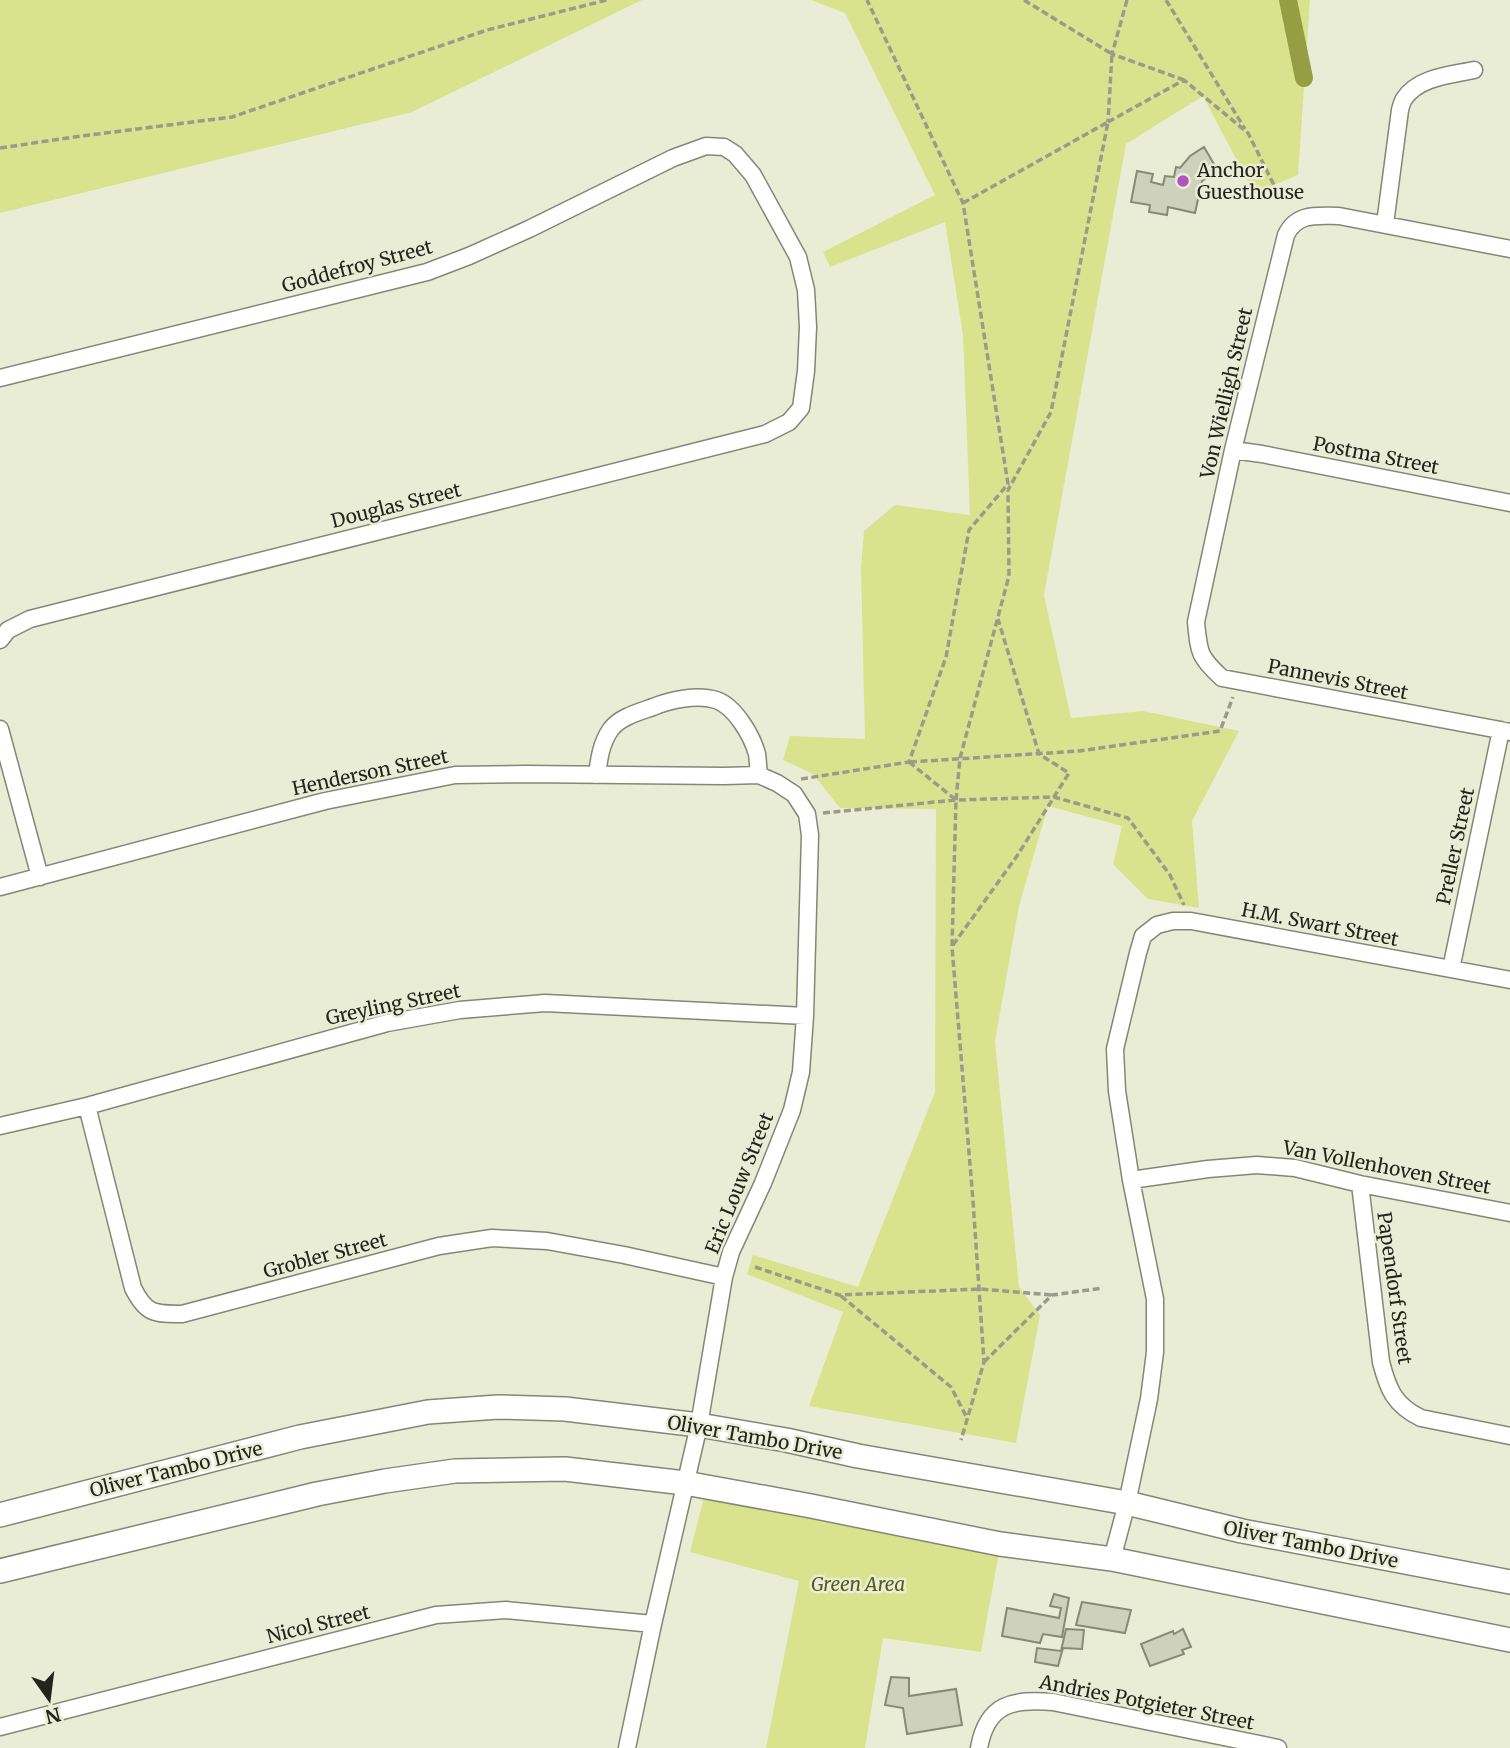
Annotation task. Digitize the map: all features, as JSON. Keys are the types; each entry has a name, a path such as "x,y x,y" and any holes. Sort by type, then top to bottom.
{"street":[{"path":"1385,224 1400,110 1404,99 1417,86 1433,79 1474,70"},
{"name":"Goddefroy Street","path":"0,378 427,272 469,256 673,158 706,146 724,147 735,154 753,175 798,257 806,290 808,327 801,408"},
{"name":"Von Wielligh Street","path":"1196,622 1233,450 1290,226 1313,216 1339,216 1510,249"},
{"name":"Douglas Street","path":"0,640 8,630 30,619 765,434 789,422 801,408"},
{"name":"Postma Street","path":"1233,450 1510,503"},
{"name":"Pannevis Street","path":"1196,622 1198,646 1206,663 1222,678 1506,731"},
{"path":"597,775 604,741 613,727 631,715 660,704 695,698 715,699 725,704 738,717 749,734 757,754 759,775 794,794 807,814"},
{"path":"0,730 40,877"},
{"name":"Preller Street","path":"1451,969 1506,731"},
{"name":"Henderson Street","path":"0,887 325,801 455,775 759,775"},
{"name":"Eric Louw Street","path":"627,1748 699,1425 724,1277 792,1110 801,1072 810,835 807,814"},
{"name":"H.M. Swart Street","path":"1131,1180 1117,1091 1115,1049 1143,936 1157,925 1173,920 1191,921 1510,981"},
{"name":"Greyling Street","path":"0,1126 87,1106 387,1023 460,1010 545,1003 805,1016"},
{"name":"Grobler Street","path":"87,1106 133,1288 140,1302 151,1312 182,1314 439,1247 492,1238 547,1241 724,1277"},
{"name":"Van Vollenhoven Street","path":"1131,1180 1257,1165 1295,1168 1360,1184 1510,1213"},
{"path":"1112,1559 1149,1399 1155,1352 1155,1299 1131,1180"},
{"name":"Papendorf Street","path":"1360,1184 1381,1362 1387,1385 1399,1404 1420,1418 1510,1436"},
{"name":"Oliver Tambo Drive","path":"0,1515 300,1437 428,1412 498,1407 565,1409 699,1425 786,1440 858,1456 1127,1503 1242,1531 1510,1582"},
{"path":"0,1571 317,1494 385,1481 456,1471 565,1469 685,1483 1000,1544 1112,1559 1510,1640"},
{"path":"0,1504 27,1507"},
{"name":"Nicol Street","path":"0,1727 436,1615 506,1610 653,1624"},
{"name":"Andries Potgieter Street","path":"979,1748 991,1716 1007,1705 1027,1700 1053,1702 1278,1748"}],"path":[{"path":"0,148 232,117 487,30 607,0"},
{"path":"867,0 963,203 1008,484 1009,576 960,758 956,800 952,947 984,1362 961,1440"},
{"path":"1024,0 1112,54 1184,80 1248,133"},
{"path":"1008,490 1051,412 1108,122 1112,54 1127,0"},
{"path":"1166,0 1248,133 1275,187"},
{"path":"963,203 1184,80"},
{"path":"909,762 946,657 969,530 1008,484"},
{"path":"952,947 1017,856 1069,773 1039,754 998,619"},
{"path":"777,783 909,762 1079,751 1220,732 1238,681"},
{"path":"909,762 956,800"},
{"path":"807,814 956,800 1054,797 1128,818 1170,876 1191,921"},
{"path":"755,1267 839,1295 980,1289 1052,1295 1103,1287"},
{"path":"839,1295 951,1387 967,1419"},
{"path":"984,1362 1052,1295"}],"green space":[{"path":"0,0 642,0 412,112 0,213"},
{"path":"811,0 1310,0 1298,175 1254,193 1203,96 1126,144 1044,595 1071,718 1143,711 1239,731 1192,821 1199,908 1148,899 1113,864 1122,826 1048,806 1019,906 995,1041 1019,1287 1040,1315 1016,1443 809,1406 843,1312 747,1274 753,1255 858,1287 935,1092 936,809 840,808 813,774 783,760 790,736 865,739 861,568 864,531 895,505 970,515 963,335 945,222 830,267 823,252 935,195 845,13"},
{"name":"Green Area","path":"705,1494 999,1552 981,1652 883,1638 865,1748 766,1748 799,1581 690,1552"}],"building":[{"name":"Anchor Guesthouse","path":"1204,147 1218,171 1202,181 1195,213 1168,207 1167,215 1149,212 1150,205 1131,202 1137,171 1153,174 1151,182 1163,185 1165,176 1174,177 1176,167 1180,168 1190,156"},
{"path":"1054,1594 1069,1598 1062,1637 1043,1634 1040,1643 1002,1636 1007,1608 1059,1618 1061,1608 1050,1606"},
{"path":"1082,1602 1131,1610 1125,1633 1076,1625"},
{"path":"1066,1629 1084,1630 1082,1649 1063,1648 1058,1666 1035,1662 1037,1648 1061,1651"},
{"path":"1183,1629 1191,1647 1182,1650 1184,1654 1150,1666 1141,1644"},
{"path":"891,1677 909,1678 909,1696 956,1689 962,1725 907,1734 903,1708 885,1705"}],"waterway":[{"path":"1288,0 1304,78"}],"place":[{"name":"Anchor Guesthouse","path":"1183,181"}]}
